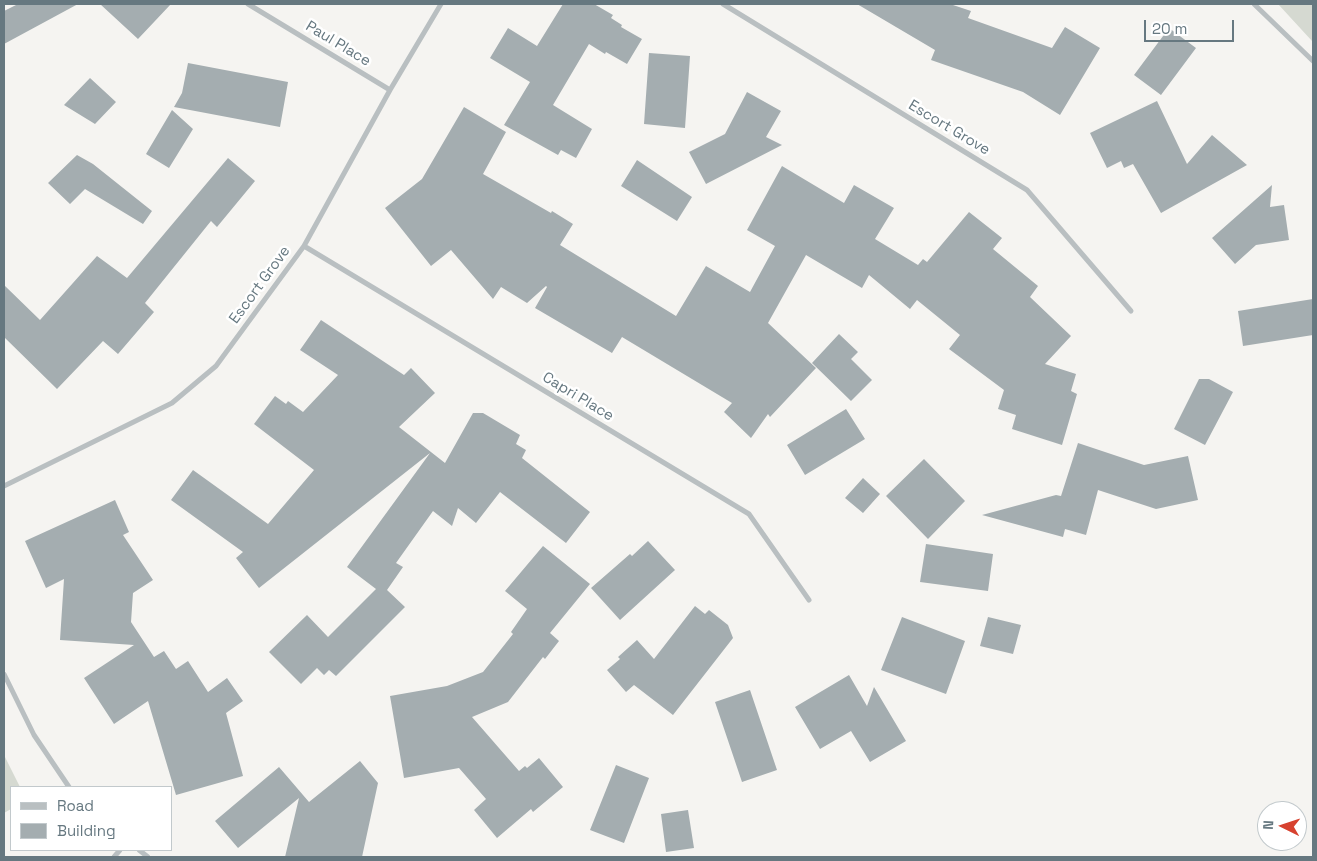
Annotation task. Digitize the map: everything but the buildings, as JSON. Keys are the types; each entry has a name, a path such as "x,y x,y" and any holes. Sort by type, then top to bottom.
{"street":[{"name":"Paul Place","path":"248,4 390,90"},
{"name":"Escort Grove","path":"4,486 172,403 216,366 304,246 390,90 441,4"},
{"name":"Escort Grove","path":"723,4 1027,190 1131,312"},
{"path":"1254,4 1313,61"},
{"name":"Capri Place","path":"304,246 749,514 809,600"},
{"path":"4,674 34,735 68,786"}],"shaded area":[{"path":"1278,4 1313,4 1313,42 1312,41"},
{"path":"4,755 20,786 10,786 10,810 4,813"}]}
